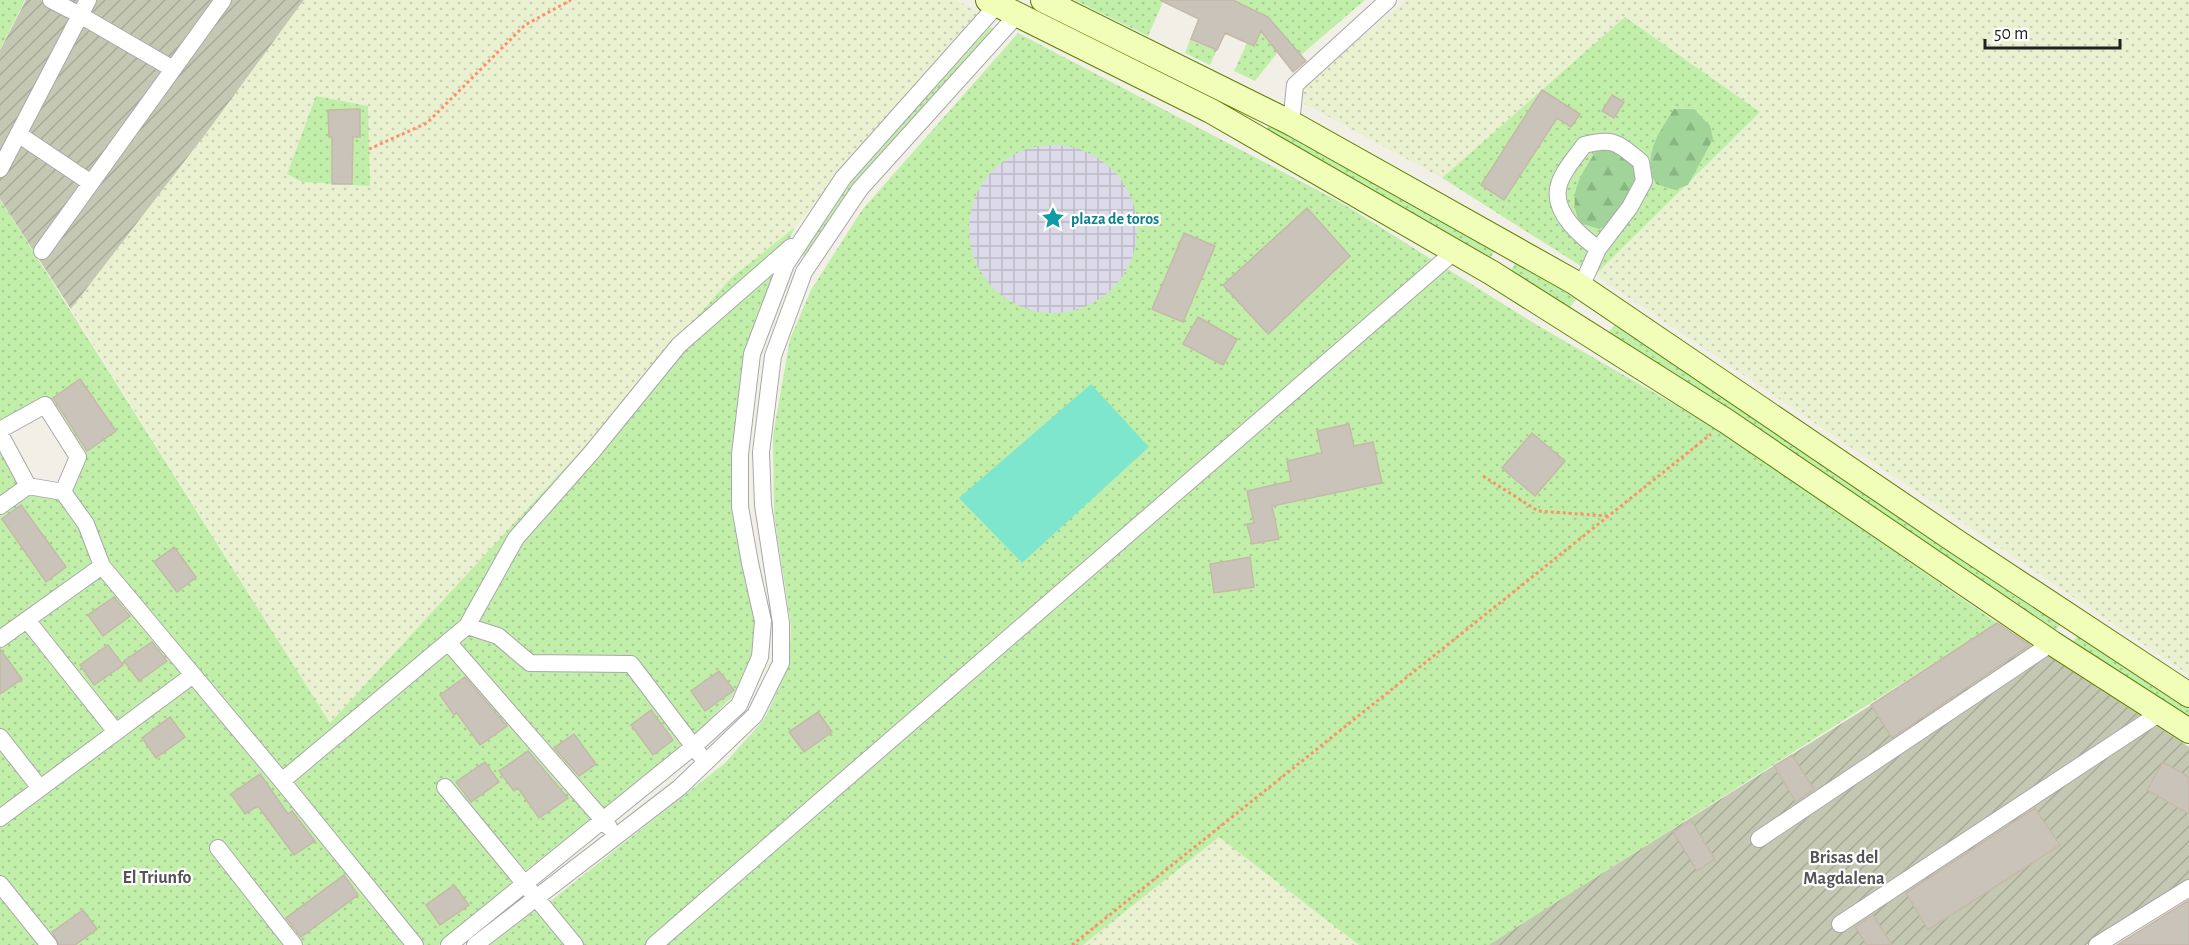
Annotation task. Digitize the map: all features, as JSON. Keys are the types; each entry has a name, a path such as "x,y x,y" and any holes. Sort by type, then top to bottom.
{"main road":[{"path":"1043,0 1291,123 1454,213 1581,287 1954,540 2189,695"},
{"path":"1000,7 1221,117 1455,251 1726,422 2052,643 2189,731"}],"street":[{"path":"51,0 84,7 173,69"},
{"path":"42,251 223,0"},
{"path":"1291,123 1295,85 1388,0"},
{"path":"0,169 84,7"},
{"path":"450,944 693,747 739,705 760,657 763,621 740,507 740,454 752,354 786,264 843,178 1000,7"},
{"path":"475,945 679,788 755,715 781,663 781,622 763,505 761,452 773,357 804,272 860,189 1000,7"},
{"path":"18,135 91,183"},
{"path":"1581,287 1598,249 1630,207 1644,181 1641,162 1621,145 1602,140 1584,145 1558,188 1558,201 1565,216 1579,234 1598,249"},
{"path":"282,781 467,626 516,538 592,452 679,345 804,237"},
{"path":"654,945 1455,251"},
{"path":"28,486 0,432 45,405 78,458 63,492"},
{"path":"0,506 28,486 63,492 86,524 102,566 282,781 415,945"},
{"path":"0,639 102,566"},
{"path":"27,620 116,732"},
{"path":"467,626 498,636 530,663 632,664 706,762"},
{"path":"448,642 617,836"},
{"path":"1759,839 2052,643"},
{"path":"0,818 193,675"},
{"path":"1840,924 2160,712"},
{"path":"0,737 40,788"},
{"path":"445,787 575,945"},
{"path":"218,848 294,945"},
{"path":"0,884 49,945"},
{"path":"2097,945 2189,888"}],"path":[{"path":"369,149 427,123 525,26 571,0"},
{"path":"1072,945 1726,422"},
{"path":"1483,476 1538,511 1608,516"}],"shaded area":[{"path":"26,0 304,0 208,131 71,309 0,199 0,50"},
{"path":"304,0 956,0 980,12 795,227 730,279 446,605 330,723 71,309 208,131"},
{"path":"1406,0 2189,0 2189,675 1595,275 1759,112 1626,17 1442,178 1301,102 1300,89"},
{"name":"plaza de toros","path":"1053,145 1069,146 1085,151 1113,169 1131,197 1136,213 1136,245 1131,261 1113,289 1085,307 1069,312 1053,313 1037,312 1021,307 993,289 975,261 970,245 969,229 970,213 975,197 993,169 1021,151 1037,146"},
{"path":"1997,623 2189,747 2189,879 2086,945 1487,945 1871,705"},
{"path":"1218,836 1359,945 1083,945"}],"green space":[{"path":"0,0 25,0 0,49"},
{"path":"1074,0 1365,0 1301,55 1278,52 1255,81 1234,71 1247,43 1225,33 1210,65 1185,53 1198,19 1163,2 1148,36"},
{"path":"1625,17 1760,112 1595,275 1442,178"},
{"path":"990,27 995,30 808,257 801,255 847,184"},
{"path":"1018,33 1340,202 1537,325 1724,433 1997,623 1489,945 1359,945 1219,837 1083,945 582,945 548,903 725,763 765,718 789,666 791,626 774,514 773,435 790,339 811,290 862,210"},
{"path":"316,96 368,106 370,186 302,182 287,174"},
{"path":"1674,109 1694,109 1710,126 1713,139 1688,185 1675,190 1656,184 1651,164 1654,145"},
{"path":"1270,122 1496,249 1489,260 1266,131"},
{"path":"1598,148 1618,148 1634,164 1637,178 1612,224 1599,229 1580,223 1575,203 1578,184"},
{"path":"0,199 330,723 575,457 730,279 795,227 755,320 735,429 731,469 735,512 755,614 757,638 751,667 733,696 692,737 634,660 531,660 467,621 283,774 107,564 68,492 82,458 46,400 0,424"},
{"path":"1516,261 1576,299 1569,309 1510,272"},
{"path":"1616,323 2062,622 2053,634 1608,333"},
{"path":"1091,384 1149,447 1022,563 959,498"},
{"path":"0,446 21,482 0,498"},
{"path":"29,490 60,496 83,528 95,564 0,633 0,513"},
{"path":"100,573 408,945 55,945 0,877 0,644"},
{"path":"469,630 496,641 529,668 629,670 686,743 602,812 454,642"},
{"path":"2078,635 2189,708 2189,722 2071,644"},
{"path":"447,647 594,817 525,871 449,780 519,880 439,945 421,945 289,781"},
{"path":"0,890 43,945 0,945"},
{"path":"540,906 572,945 490,945"}],"building":[{"path":"1160,0 1233,0 1268,17 1306,61 1293,72 1261,31 1254,46 1225,33 1217,50 1191,39 1199,19"},
{"path":"1542,90 1580,114 1571,127 1557,118 1504,200 1481,185"},
{"path":"1612,95 1624,102 1614,118 1602,111"},
{"path":"360,109 360,137 353,137 352,184 332,184 332,137 329,137 328,110"},
{"path":"1307,208 1350,256 1268,334 1223,285"},
{"path":"1184,233 1215,246 1183,322 1152,309"},
{"path":"1198,317 1237,339 1223,365 1183,344"},
{"path":"80,379 116,431 87,451 53,398"},
{"path":"1349,424 1354,446 1373,442 1382,483 1272,506 1279,539 1252,544 1247,524 1254,523 1247,491 1291,481 1287,461 1322,453 1317,431"},
{"path":"1532,433 1565,461 1535,496 1502,468"},
{"path":"21,505 66,567 46,582 2,519"},
{"path":"174,547 196,577 177,592 154,562"},
{"path":"1250,557 1254,587 1214,593 1210,564"},
{"path":"114,597 130,616 103,636 88,615"},
{"path":"1997,623 2030,645 1892,738 1871,705"},
{"path":"152,642 167,661 139,681 124,661"},
{"path":"108,645 123,665 94,685 80,665"},
{"path":"0,649 22,679 0,694"},
{"path":"719,671 734,690 705,711 691,691"},
{"path":"465,677 507,726 480,745 457,713 454,715 440,695"},
{"path":"651,710 673,740 653,755 631,725"},
{"path":"818,712 832,732 804,752 789,732"},
{"path":"170,717 185,737 156,758 142,738"},
{"path":"574,734 596,764 579,776 554,748"},
{"path":"528,751 568,798 539,818 518,788 514,791 499,771"},
{"path":"1792,755 1814,789 1796,802 1774,766"},
{"path":"485,762 499,782 471,802 456,782"},
{"path":"2163,762 2189,777 2189,814 2147,790"},
{"path":"260,774 288,814 292,811 315,841 294,855 258,806 245,814 231,794"},
{"path":"2035,808 2060,845 1928,930 1906,893"},
{"path":"1691,820 1715,859 1697,871 1673,832"},
{"path":"344,875 358,895 301,937 286,918"},
{"path":"454,885 469,905 440,925 426,905"},
{"path":"2189,900 2189,945 2117,945"},
{"path":"83,910 97,929 75,945 59,945 52,932"},
{"path":"1873,915 1892,945 1867,945 1855,927"}],"place":[{"name":"plaza de toros","path":"1053,218"}],"district":[{"name":"Brisas del Magdalena","path":"1844,867"},
{"name":"El Triunfo","path":"157,877"}]}
